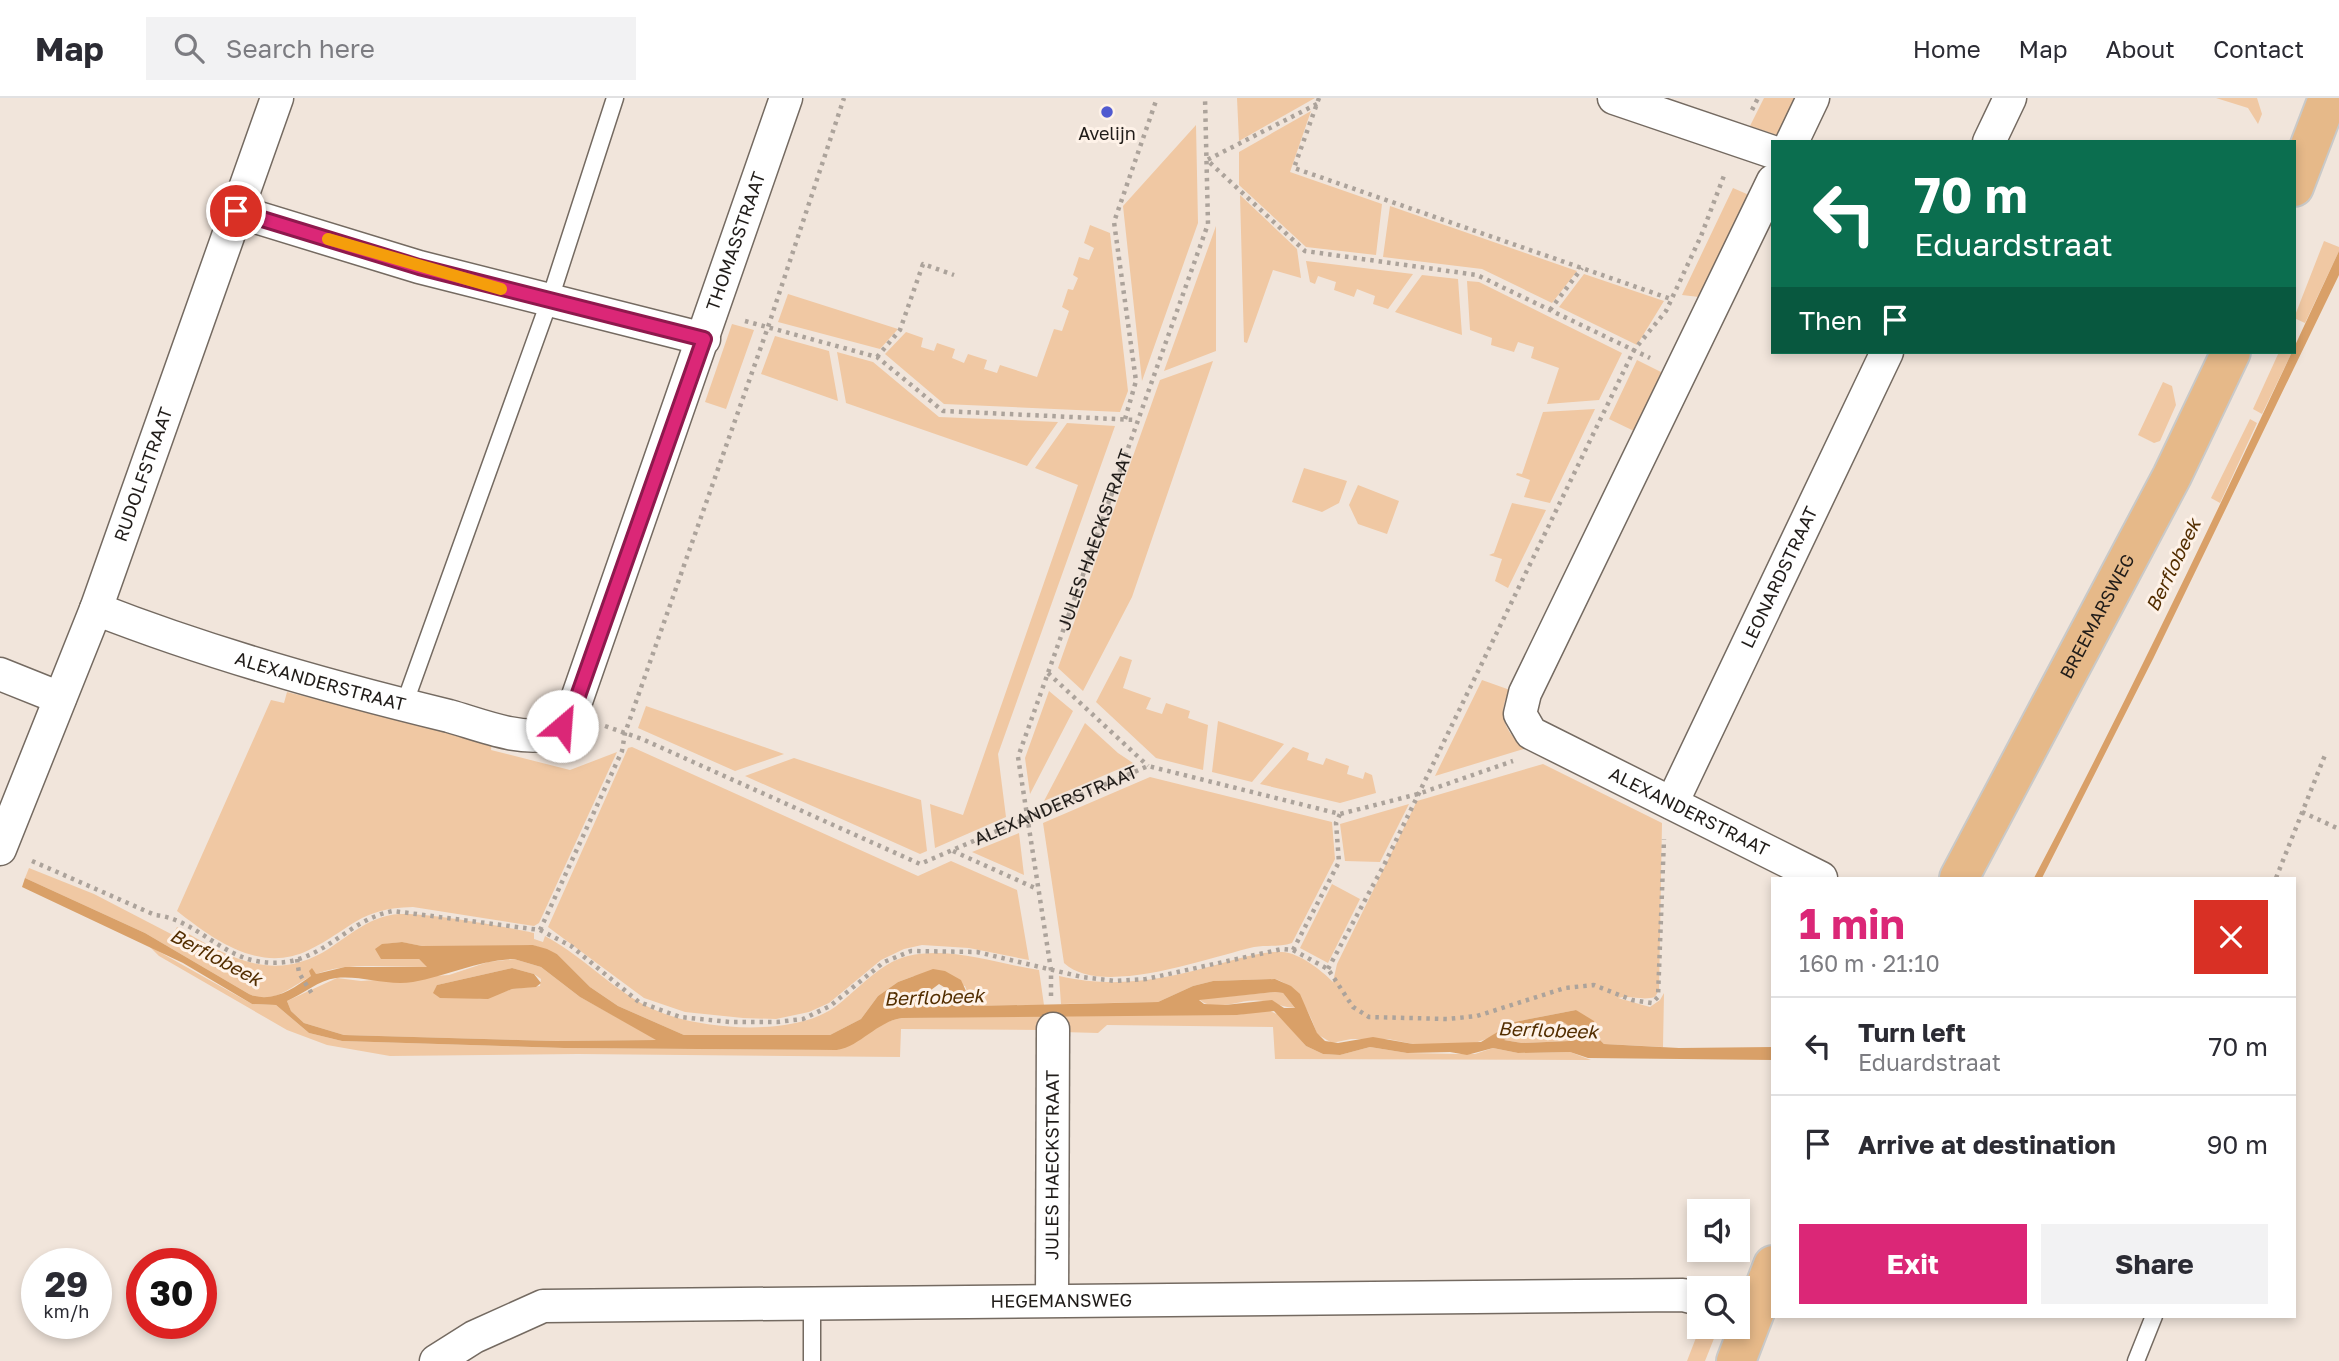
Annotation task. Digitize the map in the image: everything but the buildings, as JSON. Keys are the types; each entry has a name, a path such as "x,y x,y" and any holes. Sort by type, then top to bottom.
{"main road":[{"path":"2296,182 2328,98"},
{"name":"BREEMARSWEG","path":"1961,877 2172,476 2230,354"},
{"path":"1750,1302 1771,1268"},
{"path":"1736,1361 1740,1339"}],"street":[{"name":"RUDOLFSTRAAT","path":"0,848 96,609 277,98"},
{"name":"THOMASSTRAAT","path":"561,723 709,326 786,98"},
{"path":"1614,98 1771,151"},
{"path":"1793,140 1813,98"},
{"path":"1990,140 2010,98"},
{"path":"1679,372 1771,185"},
{"path":"236,211 419,267 548,302 610,314 709,326"},
{"name":"LEONARDSTRAAT","path":"1669,801 1886,354"},
{"name":"ALEXANDERSTRAAT","path":"1679,372 1525,693 1520,714 1531,733 1819,877"},
{"name":"ALEXANDERSTRAAT","path":"96,609 179,641 404,705 517,733 561,723"},
{"path":"0,674 60,698"},
{"name":"JULES HAECKSTRAAT","path":"1052,1300 1053,1029"},
{"name":"HEGEMANSWEG","path":"436,1361 474,1337 543,1306 1687,1297"}],"lane":[{"path":"404,705 548,302 615,98"},
{"path":"812,1303 812,1361"},
{"path":"2136,1361 2153,1318"}],"path":[{"path":"540,930 622,751 625,733 768,327 844,98"},
{"path":"1125,419 1136,381 1114,222 1157,98"},
{"name":"JULES HAECKSTRAAT","path":"1050,986 1051,970 1036,888 1018,757 1136,419 1208,224 1205,98"},
{"path":"1318,101 1208,160 1305,251 1477,275 1679,372"},
{"path":"1318,101 1294,168 1671,299"},
{"path":"1328,969 1385,863 1634,350 1666,311 1701,236 1737,140"},
{"path":"877,357 900,330 923,264 954,275"},
{"path":"1550,310 1583,268"},
{"path":"709,326 768,327 877,357 943,411 1136,419"},
{"path":"1048,673 1148,766"},
{"name":"ALEXANDERSTRAAT","path":"561,723 625,733 920,864 1148,766 1340,814 1418,794 1558,747"},
{"path":"2276,877 2325,755"},
{"path":"0,848 155,915 173,916 228,951 256,961 297,959 319,953 358,924 393,911 540,930 571,946 639,1002 680,1017 777,1023 803,1019 830,1006 884,962 911,951 977,953 1115,981 1136,980 1259,952 1293,950 1328,969 1353,1007 1369,1017 1448,1019 1477,1016 1565,988 1594,985 1632,1000 1652,1003 1660,992 1669,801"},
{"path":"2302,812 2339,829"},
{"path":"1293,950 1339,862 1336,823 1340,814"},
{"path":"952,851 1036,888"},
{"path":"297,959 299,973 314,998"}],"shaded area":[{"path":"1237,98 1315,98 1239,141"},
{"path":"1764,98 1795,98 1777,135 1750,126"},
{"path":"2216,98 2257,98 2262,114 2258,124 2248,108"},
{"path":"1311,111 1290,172 1382,204 1376,255 1306,247 1239,185 1239,152"},
{"path":"1196,125 1198,223 1142,381 1123,206"},
{"path":"1733,188 1749,195 1699,297 1682,295"},
{"path":"1240,195 1297,249 1301,278 1273,270 1247,343 1244,342"},
{"path":"1390,206 1577,271 1552,303 1482,269 1383,257"},
{"path":"1090,225 1110,233 1128,391 1120,412 944,404 885,354 906,332 923,338 921,347 934,351 937,343 955,349 952,358 964,363 968,354 987,360 984,369 997,373 1000,365 1037,377 1054,329 1062,331 1069,311 1062,307 1068,289 1073,290 1078,278 1073,275 1079,257 1089,260 1094,248 1084,243"},
{"path":"1216,226 1216,351 1164,371"},
{"path":"2324,241 2339,247 2305,323 2296,319"},
{"path":"2339,251 2339,275 2153,659 2043,877 2035,877 2114,723 2291,354 2296,354 2296,343"},
{"path":"1306,261 1413,274 1388,309 1373,304 1375,296 1357,289 1354,297 1334,290 1336,282 1318,276 1315,284 1310,282"},
{"path":"1584,274 1664,301 1637,345 1559,307"},
{"path":"1422,275 1458,279 1462,335 1395,312"},
{"path":"1467,281 1479,282 1622,353 1599,400 1547,404 1559,368 1531,358 1534,347 1518,342 1514,352 1491,345 1492,338 1470,330"},
{"path":"788,294 898,329 880,349 778,322"},
{"path":"732,324 754,330 726,409 705,402"},
{"path":"775,336 829,351 838,401 761,374"},
{"path":"837,352 873,362 939,417 1058,422 1027,466 846,403"},
{"path":"2278,354 2291,354 2262,414 2253,409"},
{"path":"1637,360 1663,373 1634,431 1609,419"},
{"path":"1213,361 1132,597 1083,691 1058,668 1160,380"},
{"path":"2163,382 2172,386 2176,405 2160,441 2154,443 2138,435"},
{"path":"1595,409 1550,503 1524,497 1530,480 1516,475 1522,474 1543,412"},
{"path":"2250,419 2257,423 2220,503 2211,498"},
{"path":"1067,423 1115,426 998,754 1006,817 935,848 930,804 963,815 1078,485 1035,468"},
{"path":"1304,468 1347,481 1339,503 1322,512 1292,502"},
{"path":"1358,485 1399,501 1387,534 1358,524 1349,505"},
{"path":"1512,503 1546,510 1508,588 1495,581 1502,559 1489,555 1494,553"},
{"path":"1120,656 1132,660 1123,688 1151,698 1146,709 1162,714 1166,703 1190,711 1188,718 1208,725 1203,770 1156,758 1096,702"},
{"path":"1482,680 1510,690 1504,707 1505,723 1513,737 1527,748 1435,776"},
{"path":"1049,691 1073,711 1030,794 1025,758"},
{"path":"287,692 492,742 491,750 570,770 617,752 539,923 534,926 413,907 395,908 357,921 309,950 273,958 255,956 222,942 177,911 271,700 284,703"},
{"path":"646,706 784,754 735,771 638,728"},
{"path":"1218,721 1284,744 1252,782 1212,772"},
{"path":"1085,723 1133,763 1044,801"},
{"path":"632,747 918,876 951,861 1017,890 1029,960 969,948 922,945 904,949 881,960 829,1003 809,1012 776,1019 685,1012 644,998 548,927 628,748"},
{"path":"1293,747 1309,753 1307,760 1323,765 1326,758 1349,766 1347,774 1363,779 1365,772 1372,775 1376,793 1340,803 1260,784"},
{"path":"794,758 921,800 927,851 920,854 745,776"},
{"path":"1543,764 1662,823 1659,990 1655,997 1650,998 1618,998 1650,1007 1660,1000 1664,993 1663,1047 1604,1044 1597,1037 1596,1030 1576,1010 1514,1022 1489,1038 1472,1044 1413,1044 1388,1039 1351,1039 1332,1043 1317,1034 1311,1017 1290,987 1275,979 1213,981 1193,986 1158,1002 1061,1004 1059,976 1097,982 1134,981 1170,976 1273,952 1289,953 1303,959 1333,982 1337,964 1417,801"},
{"path":"1150,777 1332,822 1335,859 1292,943 1254,947 1184,966 1129,976 1103,977 1081,973 1064,963 1043,823"},
{"path":"1409,804 1380,862 1345,861 1340,824"},
{"path":"1019,833 1024,875 972,852"},
{"path":"29,868 94,894 173,935 177,927 233,957 270,966 289,965 309,959 367,924 383,917 403,914 461,920 534,933 534,939 543,942 545,936 648,1007 705,1024 752,1027 797,1023 835,1007 869,978 897,960 924,953 957,954 1039,970 1044,1005 978,1006 971,1002 965,986 914,976 898,982 878,996 861,1019 830,1035 684,1035 618,1006 590,987 557,954 533,945 470,948 422,946 401,942 385,944 381,959 419,959 428,967 341,968 314,975 275,996 258,997 145,933 25,878"},
{"path":"25,878 145,933 257,997 282,994 311,976 309,971 312,968 316,974 345,967 427,967 419,959 381,959 375,949 382,944 402,942 422,946 533,945 557,954 590,987 618,1006 684,1035 830,1035 861,1019 878,996 898,982 933,969 945,971 961,980 971,1002 978,1006 1158,1002 1193,986 1213,981 1275,979 1291,986 1300,994 1317,1033 1325,1041 1338,1043 1373,1037 1413,1044 1481,1042 1514,1022 1576,1010 1594,1021 1597,1037 1604,1044 1679,1048 1771,1047 1771,1060 1588,1058 1570,1052 1518,1053 1493,1048 1467,1055 1450,1052 1407,1053 1370,1047 1340,1055 1323,1054 1306,1046 1274,1011 1237,1015 902,1018 884,1024 854,1044 837,1050 564,1048 342,1041 309,1033 276,1005 252,1004 183,963 22,887","holes":["514,959 541,967 580,997 656,1040 556,1041 344,1035 304,1023 291,1011 287,1001 330,979 413,982 476,965","939,984 952,992 949,1001 939,1005 916,1005 915,1002","1283,993 1295,1008 1284,1008 1272,1000 1225,1005 1204,1004 1199,1000","1563,1022 1574,1029 1569,1041 1522,1043 1504,1040 1523,1030"]},
{"path":"1332,884 1360,899 1328,963 1300,948"},
{"path":"149,946 252,1004 276,1005 309,1033 342,1041 563,1048 837,1050 884,1024 902,1018 1044,1015 1044,1030 901,1029 900,1057 578,1054 390,1056 327,1045 287,1030 159,956"},
{"path":"514,959 541,967 580,997 658,1040 556,1041 344,1035 304,1023 291,1011 287,1001 337,978 361,981 449,975 488,962","holes":["512,968 534,974 541,979 540,986 512,989 480,999 437,985"]},
{"path":"512,968 534,974 541,983 536,987 512,989 488,999 440,998 433,993 437,985"},
{"path":"1283,993 1295,1008 1256,1000 1209,1005 1199,999"},
{"path":"1268,1010 1279,1015 1306,1046 1323,1054 1340,1055 1370,1047 1407,1053 1475,1054 1493,1048 1518,1053 1570,1052 1591,1060 1275,1059 1273,1027 1107,1025 1098,1033 1062,1032 1061,1015 1237,1015"},
{"path":"1563,1022 1574,1028 1569,1041 1522,1043 1504,1040 1523,1030"},
{"path":"1696,1339 1714,1339 1705,1361 1687,1361"}],"slow traffic":[{"path":"328,239 501,289"}],"place":[{"name":"Avelijn","path":"1107,112"}],"route":[{"path":"236,211 419,267 548,302 610,314 704,339 572,713 562,726"}],"water label":[{"name":"Berflobeek","path":"2173,565"},
{"name":"Berflobeek","path":"216,957"},
{"name":"Berflobeek","path":"934,997"},
{"name":"Berflobeek","path":"1548,1030"}]}
